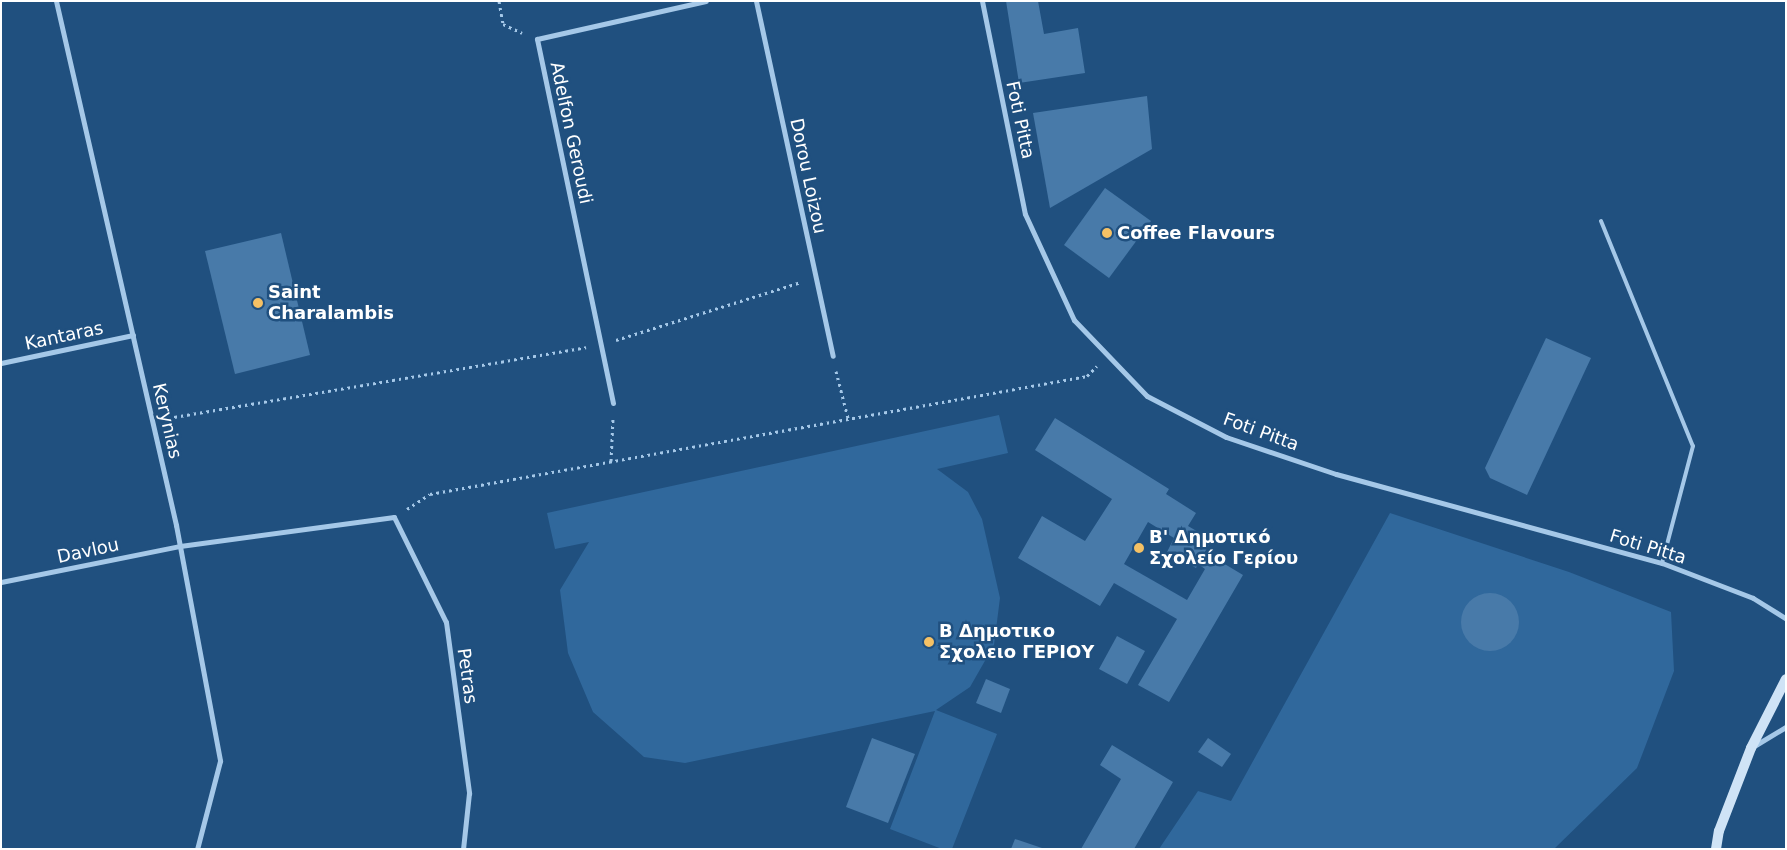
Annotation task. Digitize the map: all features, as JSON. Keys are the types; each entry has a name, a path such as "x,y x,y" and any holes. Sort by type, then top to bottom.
{"main road":[{"path":"1716,849 1719,831 1751,748 1786,679"}],"street":[{"name":"Kerynias","path":"56,1 153,420 180,546 220,761 197,849"},
{"path":"537,39 706,1"},
{"name":"Dorou Loizou","path":"756,1 833,356"},
{"name":"Foti Pitta","path":"982,1 1025,214 1074,320 1147,396 1226,437 1336,474 1662,563 1753,598 1786,619"},
{"name":"Adelfon Geroudi","path":"537,39 614,403"},
{"name":"Kantaras","path":"1,363 133,335"},
{"name":"Davlou","path":"1,582 180,546 394,517"},
{"name":"Petras","path":"394,517 446,622 469,793 463,849"},
{"path":"1751,748 1786,727"}],"lane":[{"path":"1600,221 1693,446 1662,563"}],"path":[{"path":"498,1 503,24 537,39"},
{"path":"153,420 601,344 816,278"},
{"path":"394,517 430,494 1086,376 1108,355"},
{"path":"833,356 848,418"},
{"path":"611,461 614,403"}],"shaded area":[{"path":"999,415 1008,453 937,469 968,492 982,519 1000,598 994,645 970,687 936,710 997,734 952,849 942,849 890,829 935,711 685,763 644,757 593,712 568,653 560,590 589,542 555,549 547,513"},
{"path":"1390,513 1569,572 1671,612 1674,671 1637,768 1554,849 1159,849 1198,791 1231,801"}],"building":[{"path":"1006,1 1038,1 1044,34 1078,28 1085,73 1019,83"},
{"path":"1147,96 1152,149 1050,208 1033,113"},
{"name":"Coffee Flavours","path":"1105,188 1151,221 1109,278 1064,245"},
{"name":"Saint Charalambis","path":"281,233 310,355 235,374 205,251"},
{"path":"1546,338 1591,358 1527,495 1490,478 1485,468"},
{"path":"1055,418 1169,489 1166,494 1196,513 1188,526 1212,540 1203,555 1211,560 1213,557 1243,575 1169,702 1138,685 1177,619 1114,583 1100,606 1018,558 1042,516 1085,541 1112,499 1035,450","holes":["1148,522 1174,538 1167,552 1196,568 1198,564 1205,569 1187,600 1124,564"]},
{"path":"1484,593 1496,593 1511,601 1519,616 1519,628 1511,643 1496,651 1484,651 1469,643 1461,628 1461,616 1469,601"},
{"path":"1117,636 1145,651 1127,684 1099,669"},
{"path":"986,679 1010,689 1001,713 976,703"},
{"path":"872,738 915,754 888,823 846,807"},
{"path":"1208,738 1231,754 1222,767 1198,752"},
{"path":"1112,745 1173,782 1134,849 1081,849 1121,779 1100,765"},
{"path":"1015,839 1042,848 1042,849 1011,849"}],"place":[{"name":"Coffee Flavours","path":"1107,233"},
{"name":"Saint Charalambis","path":"258,303"},
{"name":"Β' Δημοτικό Σχολείο Γερίου","path":"1139,548"},
{"name":"Β Δημοτικο Σχολειο ΓΕΡΙΟΥ","path":"929,642"}]}
